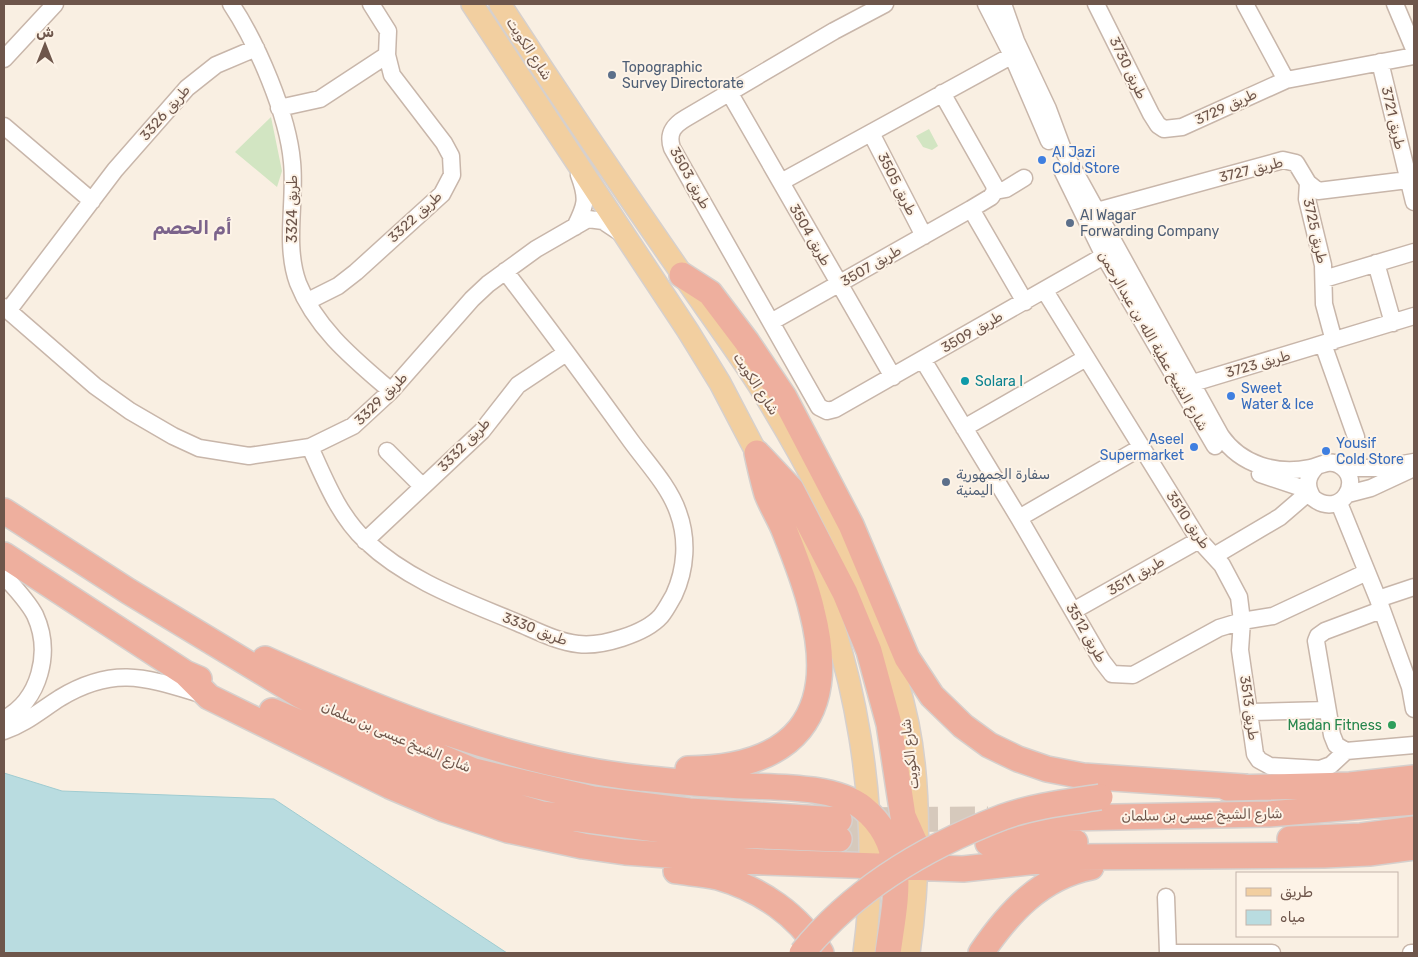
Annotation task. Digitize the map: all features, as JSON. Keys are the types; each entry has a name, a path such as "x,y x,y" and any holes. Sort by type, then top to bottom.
{"highway":[{"path":"682,275 710,293 747,342 784,397 851,525 907,658 932,696 963,726 989,745 1018,759 1047,769 1083,776 1244,787"},
{"path":"515,754 609,765 709,769 754,760 775,751 800,731 810,718 820,685 817,641 812,611 785,532 767,494 757,453"},
{"path":"757,453 791,489 845,593 869,651 889,724 906,849 896,892 888,953"},
{"name":"شارع الشيخ عيسى بن سلمان","path":"4,511 128,591 300,695 340,715 474,771 593,799 839,829 686,833 542,814 446,784 344,743 185,673 4,555"},
{"path":"198,633 248,651 326,686 400,716 515,754 555,764 637,778 824,792 852,800 870,814 906,849"},
{"path":"185,673 209,697 390,786 473,818 623,863 718,877 747,888 787,912 805,930 822,953"},
{"path":"802,953 838,913 892,873 927,853 1004,817 1051,805 1100,797 1244,787 1350,785 1414,778"},
{"name":"شارع الشيخ عيسى بن سلمان","path":"1414,802 1269,814 988,831 1268,840 1361,836 1414,829"},
{"path":"538,837 625,852 687,857 906,849 963,869 1075,857 1156,858 1324,855 1370,853 1414,847"},
{"path":"981,953 1011,914 1043,884 1063,874 1089,867 1156,858"}],"main road":[{"name":"شارع الكويت","path":"472,4 570,155 630,240 720,383 816,572 838,633 860,745 870,814"},
{"name":"شارع الكويت","path":"500,4 562,100 757,383 800,456 856,568 881,630 901,695 912,750 906,849"},
{"path":"864,953 906,849"},
{"path":"906,849 916,894 909,953"}],"street":[{"path":"4,59 55,4"},
{"name":"طريق 3324","path":"231,4 245,25 256,48 288,132 292,163 292,246 298,282 326,331 391,391"},
{"name":"طريق 3322","path":"308,301 338,286 356,272 442,194 452,175 451,156 444,143 392,75 387,55 388,31 371,4"},
{"name":"طريق 3503","path":"826,411 819,407 670,141 672,129 676,124 834,31 885,4"},
{"name":"شارع الشيخ عطية الله بن عبدالرحمن","path":"986,4 1048,109 1089,214 1202,426 1214,444 1255,472 1309,491"},
{"name":"شارع الشيخ عطية الله بن عبدالرحمن","path":"1003,4 1016,53"},
{"name":"طريق 3730","path":"1096,4 1151,114 1164,129"},
{"path":"1246,4 1286,80"},
{"path":"1395,4 1411,25 1414,49"},
{"name":"طريق 3326","path":"6,309 115,170 197,78 216,65 256,48"},
{"path":"781,182 1016,53"},
{"path":"279,108 320,99 387,55"},
{"name":"طريق 3729","path":"1164,129 1182,127 1286,80 1414,56"},
{"name":"طريق 3721","path":"1380,62 1414,202"},
{"name":"طريق 3504","path":"729,92 892,377"},
{"path":"942,93 994,185 995,192"},
{"path":"4,126 92,200"},
{"name":"طريق 3505","path":"871,132 924,236"},
{"path":"570,155 582,183 586,199 586,206 575,227"},
{"name":"طريق 3727","path":"1089,214 1283,160 1296,163 1308,183"},
{"name":"طريق 3507","path":"771,322 971,209 991,197 995,192 1006,189 1024,178"},
{"path":"1308,183 1312,188 1324,191 1408,180"},
{"name":"طريق 3725","path":"1308,183 1307,199 1323,265 1328,343"},
{"path":"971,209 1025,302"},
{"name":"طريق 3329","path":"6,309 95,386 130,411 173,436 199,448 249,456 310,447 353,426 391,391 472,299 505,271 536,249 588,220 603,221 617,228 630,240"},
{"name":"طريق 3725","path":"1324,279 1414,252"},
{"name":"شارع الشيخ عطية الله بن عبدالرحمن","path":"1110,253 1193,383 1232,456 1272,469 1288,470 1316,467"},
{"name":"طريق 3509","path":"826,411 835,409 1110,253"},
{"path":"1376,262 1394,322"},
{"name":"طريق 3330","path":"310,447 334,500 365,541 391,562 424,582 567,642 593,644 610,642 647,626 660,617 678,585 683,565 684,537 678,511 669,494 505,271"},
{"name":"طريق 3510","path":"1045,291 1140,448 1199,540 1222,565 1235,585 1242,621"},
{"name":"طريق 3723","path":"1193,383 1414,316"},
{"path":"1328,343 1356,438"},
{"name":"طريق 3332","path":"365,541 482,431 518,385 566,353"},
{"path":"964,428 1086,358"},
{"name":"طريق 3512","path":"923,360 1019,518 1108,671 1117,676 1139,673 1220,628 1242,621"},
{"path":"1019,518 1140,448"},
{"path":"387,451 422,486"},
{"path":"1338,501 1319,503 1309,491 1309,477 1316,467 1327,463 1344,468 1380,468 1414,462"},
{"path":"1338,501 1350,483 1344,468"},
{"path":"1286,512 1338,501 1414,468"},
{"path":"1286,512 1295,492 1291,484"},
{"path":"1214,556 1286,512 1309,491"},
{"path":"1338,501 1412,686 1414,709"},
{"name":"طريق 3511","path":"1073,611 1199,540"},
{"path":"1242,621 1273,616 1367,572"},
{"path":"4,576 26,601 35,616 41,632 42,648 42,666 31,694 23,706 4,719"},
{"path":"1414,588 1325,630 1318,636 1315,647 1336,745 1346,751 1414,745"},
{"name":"طريق 3513","path":"1242,621 1240,650 1255,754 1264,764 1320,769 1331,765 1346,751"},
{"path":"4,732 36,716 58,699 85,684 102,679 146,678 209,697"},
{"path":"1250,712 1327,710"},
{"path":"1166,896 1168,953 1272,953"}],"green space":[{"path":"271,117 282,171 277,187 235,152"},
{"path":"929,129 938,146 932,150 923,147 916,136"}],"water":[{"path":"4,773 62,791 274,799 507,953 4,953"}],"tunnel":[{"path":"839,820 988,819"},
{"path":"839,839 894,841"}],"place":[{"name":"Topographic Survey Directorate","path":"612,75"},
{"name":"Al Jazi Cold Store","path":"1042,160"},
{"name":"Al Wagar Forwarding Company","path":"1070,223"},
{"name":"Solara I","path":"965,381"},
{"name":"Sweet Water & Ice","path":"1231,396"},
{"name":"Aseel Supermarket","path":"1194,447"},
{"name":"Yousif Cold Store","path":"1326,451"},
{"name":"سفارة الجمهورية اليمنية","path":"946,482"},
{"name":"Madan Fitness","path":"1392,725"}],"district":[{"name":"أم الحصم","path":"192,227"}]}
